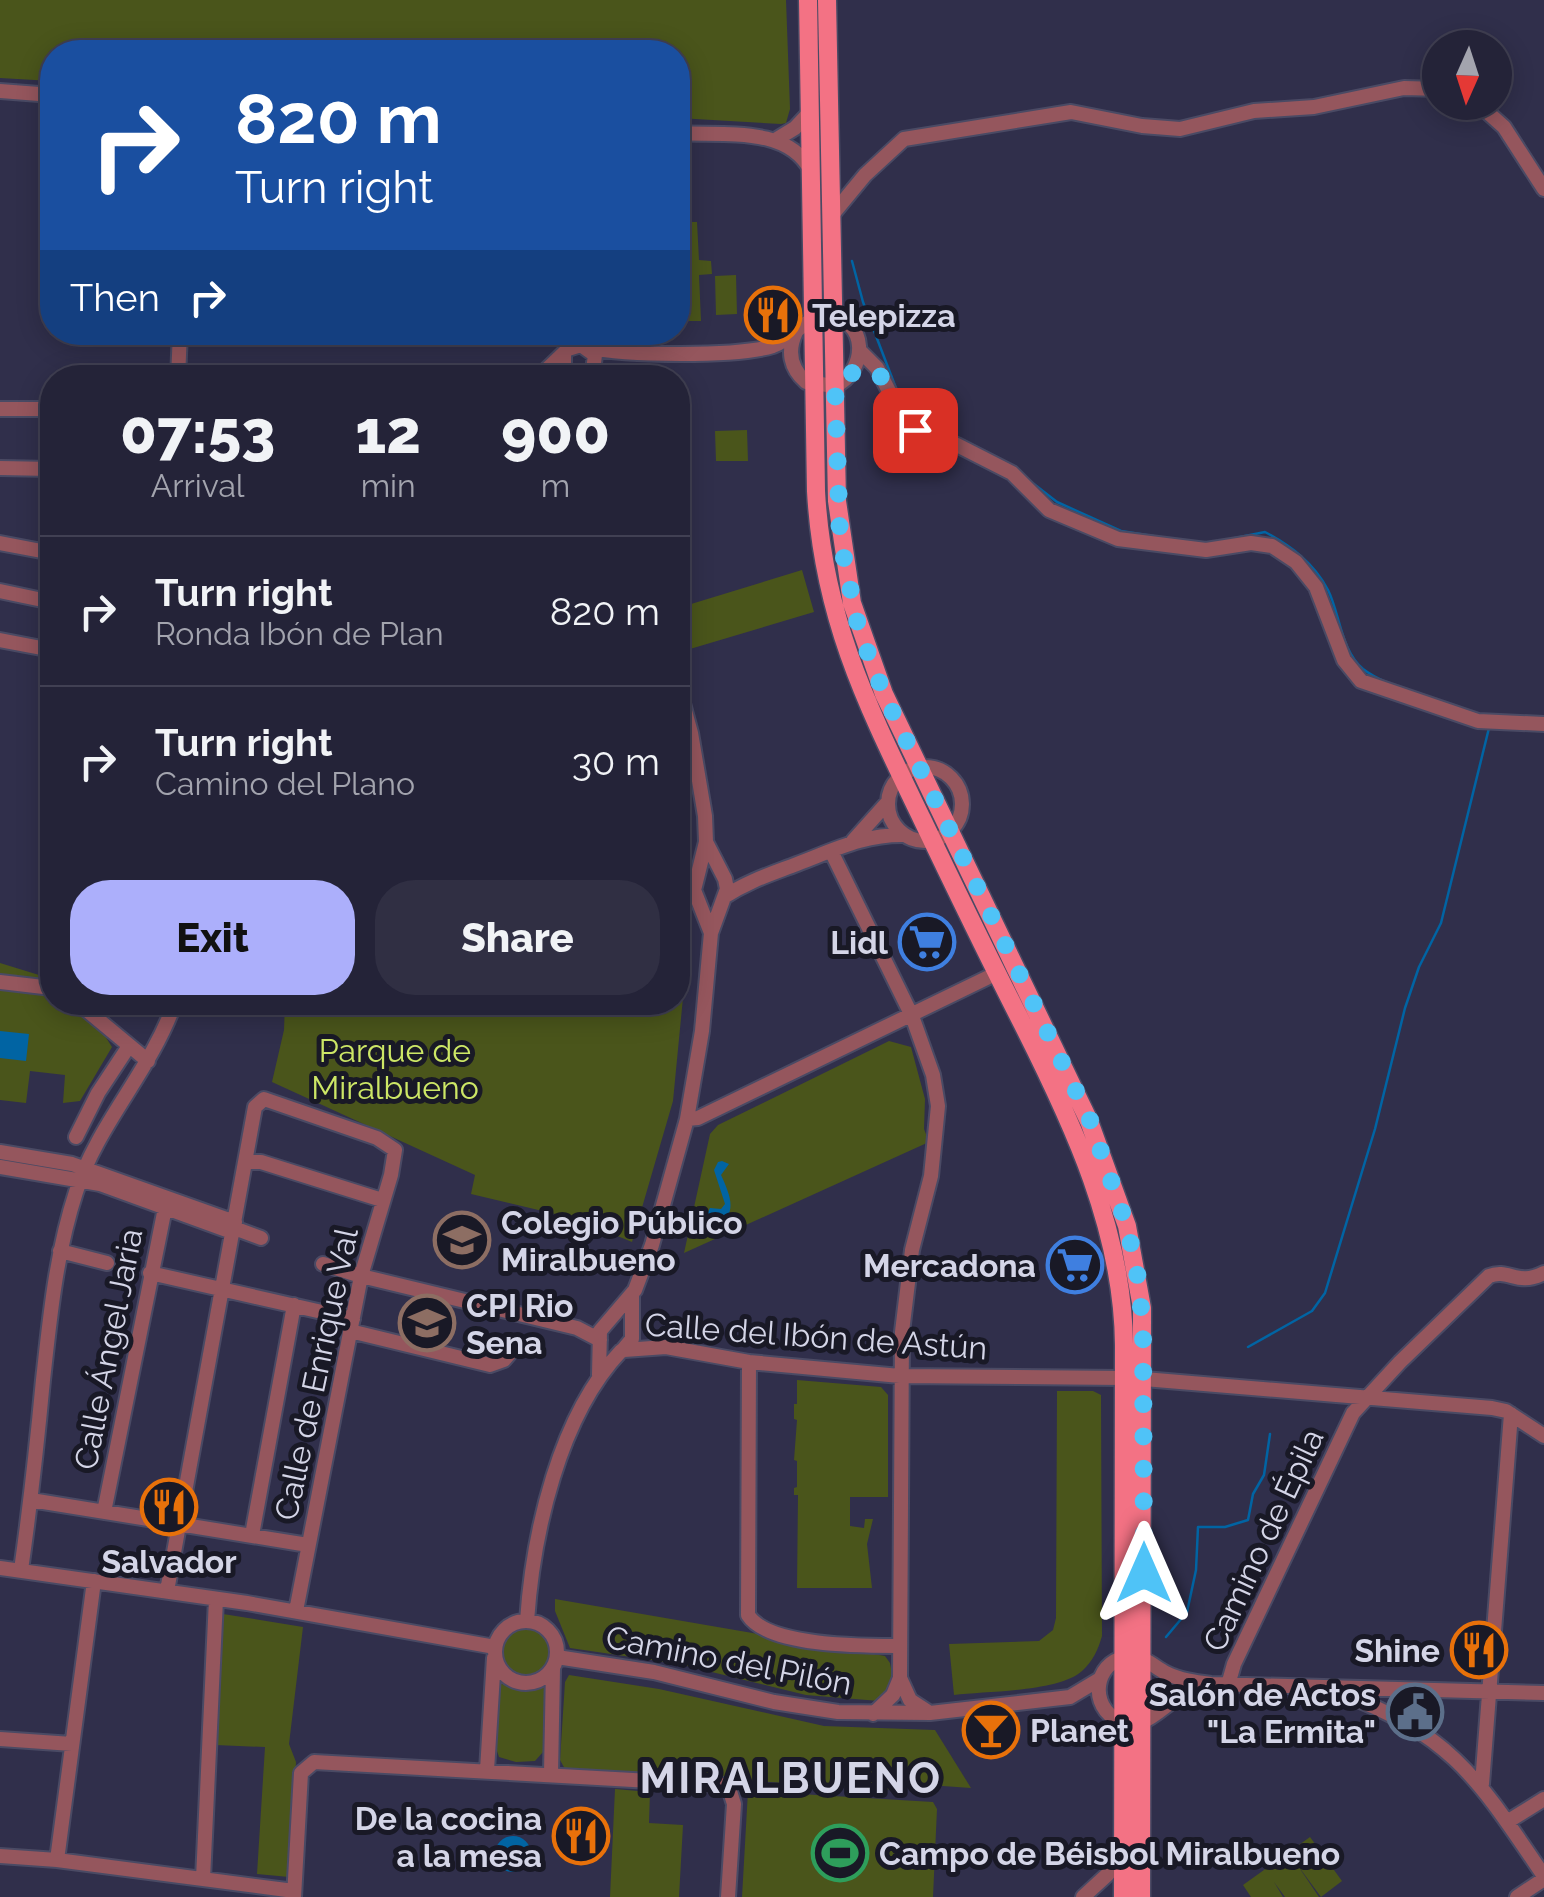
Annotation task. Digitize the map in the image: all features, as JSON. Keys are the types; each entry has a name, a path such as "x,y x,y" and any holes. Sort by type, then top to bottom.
{"main road":[{"path":"808,0 818,520 834,613 856,678 950,832 1105,1157 1137,1272 1144,1380 1141,1897"},
{"path":"827,0 837,501 852,603 932,840 1062,1102 1100,1201 1120,1280 1124,1324 1124,1897"}],"street":[{"path":"832,215 865,175 904,139 1071,112 1180,129 1254,111 1314,107 1404,88 1422,88"},
{"path":"0,91 40,94"},
{"path":"778,139 796,128 810,112"},
{"path":"1497,120 1544,189"},
{"path":"690,134 778,139 803,158 810,171"},
{"path":"594,345 623,354 754,350 778,344 813,319 833,318 851,328 861,352 879,373 906,424 1012,473 1040,504 1054,513 1122,540 1213,550 1261,543 1282,551 1316,587 1344,660 1355,677 1489,723 1544,724"},
{"path":"795,370 790,350 796,332"},
{"path":"565,365 567,345"},
{"path":"552,365 576,345"},
{"path":"587,345 595,355 588,365"},
{"path":"754,350 795,370 814,386 844,382 855,370 861,352"},
{"path":"601,365 623,354"},
{"path":"855,370 879,373"},
{"path":"0,409 40,409"},
{"path":"0,468 40,469"},
{"path":"0,543 40,551"},
{"path":"0,591 40,599"},
{"path":"0,640 40,648"},
{"path":"527,1620 533,1562 548,1495 599,1374 632,1338 632,1296 652,1245 687,1120 702,1030 711,933 727,884 706,842 690,728"},
{"path":"690,896 708,903 723,898 756,878 852,841 878,836 932,840 950,832 960,816 958,788 942,771 910,771 891,788 887,804 852,841"},
{"path":"887,804 892,822 905,836"},
{"path":"706,842 694,884 711,933"},
{"path":"832,851 912,1016 933,1074 938,1106 931,1176 905,1296 900,1376 900,1678 893,1695 873,1714"},
{"path":"698,874 709,870 756,878"},
{"path":"687,1120 997,973"},
{"path":"0,982 40,987"},
{"path":"92,1015 148,1061"},
{"path":"21,1570 60,1251 82,1174 115,1110 148,1061 169,1015"},
{"path":"76,1137 98,1092 129,1046"},
{"name":"Calle de Enrique Val","path":"246,1162 255,1108 264,1100 377,1138 394,1150 361,1276 296,1611"},
{"path":"0,1152 82,1174 261,1238"},
{"path":"167,1591 246,1162 261,1162 382,1200"},
{"path":"0,1167 82,1174"},
{"name":"Calle Ángel Jaria","path":"104,1512 166,1202"},
{"path":"60,1251 107,1263"},
{"name":"Calle del Ibón de Astún","path":"323,1264 564,1324 600,1341"},
{"path":"150,1273 294,1306 490,1365 510,1353"},
{"name":"Camino de Épila","path":"1228,1685 1234,1664 1350,1418 1367,1396 1489,1276 1502,1273 1526,1280 1544,1273"},
{"path":"599,1374 600,1331 632,1296"},
{"path":"252,1535 294,1306"},
{"path":"605,1324 617,1320 630,1330"},
{"path":"600,1341 611,1352 623,1350"},
{"name":"Calle del Ibón de Astún","path":"623,1350 666,1346 748,1362 900,1376 1124,1378"},
{"path":"748,1362 748,1615 760,1628 807,1640 900,1646"},
{"path":"1144,1380 1492,1408 1511,1414 1544,1436"},
{"name":"Camino de Épila","path":"1338,1394 1350,1418"},
{"path":"1511,1414 1489,1689 1475,1767 1482,1784 1544,1877 1518,1897"},
{"path":"31,1500 308,1545"},
{"path":"0,1568 296,1611 495,1652"},
{"path":"57,1860 94,1581"},
{"path":"203,1879 216,1599"},
{"path":"487,1770 495,1652 502,1630 527,1620 546,1628 553,1636 551,1773"},
{"path":"495,1652 503,1674 519,1683 538,1681 555,1663"},
{"path":"1124,1658 1143,1658 1161,1671 1190,1682 1211,1684 1544,1692"},
{"name":"Camino del Pilón","path":"555,1663 654,1672 792,1706 873,1714 930,1713 1070,1697 1100,1679 1111,1663 1124,1658"},
{"path":"1161,1671 1166,1686 1163,1707"},
{"path":"900,1678 910,1700 930,1713"},
{"path":"1100,1679 1098,1697 1105,1710"},
{"path":"1123,1722 1154,1718 1182,1694 1211,1684"},
{"path":"1328,1688 1427,1734 1475,1767"},
{"path":"1384,1711 1382,1700 1388,1690"},
{"name":"Camino del Pilón","path":"1070,1697 1105,1710 1123,1722"},
{"path":"0,1740 72,1744"},
{"path":"0,1856 57,1860 294,1894 300,1773 314,1762 551,1773 729,1788 734,1804 728,1897"},
{"path":"1507,1822 1544,1799"},
{"path":"1083,1897 1108,1874 1123,1846"}],"green space":[{"path":"0,0 786,0 790,109 786,123 781,124 690,119 690,40 40,40 40,80 0,78"},
{"path":"690,222 697,222 699,260 711,261 712,274 699,275 701,321 690,321"},
{"path":"736,275 737,314 716,315 715,276"},
{"path":"747,430 748,461 716,461 715,431"},
{"path":"802,570 814,612 690,649 690,604"},
{"path":"0,963 40,975 40,1015 92,1015 112,1047 80,1101 63,1103 65,1075 30,1071 26,1103 0,1100"},
{"name":"Parque de Miralbueno","path":"285,1015 681,1015 673,1101 632,1242 576,1219 471,1194 475,1175 272,1082"},
{"path":"889,1041 911,1047 925,1099 924,1129 929,1142 684,1253 710,1134 718,1125"},
{"path":"797,1380 881,1387 888,1395 888,1497 850,1497 850,1526 864,1528 865,1519 873,1519 867,1544 872,1588 797,1588"},
{"path":"1057,1391 1093,1391 1101,1395 1102,1636 1095,1655 1071,1678 1040,1687 954,1695 949,1644 1039,1641 1053,1630"},
{"path":"555,1599 885,1656 893,1679 879,1701 806,1695 679,1664 570,1648 555,1611"},
{"path":"223,1614 303,1627 289,1744 296,1762 289,1877 257,1874 265,1747 215,1745"},
{"path":"526,1625 544,1633 552,1651 544,1669 526,1677 508,1669 500,1651 508,1633"},
{"path":"569,1675 659,1689 824,1726 935,1730 971,1788 900,1783 899,1790 565,1769 560,1760 565,1682"},
{"path":"499,1683 520,1690 547,1685 543,1752 535,1761 516,1762 499,1757"},
{"path":"615,1789 650,1792 649,1823 683,1825 679,1897 610,1897"},
{"name":"Campo de Béisbol Miralbueno","path":"748,1791 933,1802 937,1809 933,1897 742,1897"},
{"path":"1310,1837 1342,1881 1321,1897 1296,1863 1319,1897 1285,1897 1274,1882 1283,1897 1251,1897 1243,1885"}],"water":[{"path":"0,1031 29,1034 26,1061 0,1058"},
{"path":"722,1161 729,1164 721,1175 728,1191 730,1212 713,1228 704,1220 710,1208 721,1209 725,1204 714,1170"},
{"path":"513,1836 526,1841 531,1854 526,1867 513,1872 500,1867 495,1854 500,1841"}],"waterway":[{"path":"852,261 863,302 899,396"},
{"path":"1030,481 1057,502 1121,531 1178,540"},
{"path":"1235,538 1265,532 1301,556 1328,590 1345,642 1363,669 1428,697"},
{"path":"1248,1347 1312,1311 1325,1293 1375,1129 1405,1008 1419,967 1441,923 1489,728"},
{"path":"1166,1637 1187,1612 1196,1570 1198,1527 1225,1527 1248,1520 1253,1494 1264,1475 1270,1434"}],"place":[{"name":"Telepizza","path":"773,315"},
{"name":"Lidl","path":"927,942"},
{"name":"Colegio Público Miralbueno","path":"462,1240"},
{"name":"Mercadona","path":"1075,1265"},
{"name":"CPI Rio Sena","path":"427,1323"},
{"name":"Salvador","path":"169,1507"},
{"name":"Shine","path":"1479,1650"},
{"name":"Salón de Actos \"La Ermita\"","path":"1415,1712"},
{"name":"Planet","path":"991,1730"},
{"name":"De la cocina a la mesa","path":"581,1836"},
{"name":"Campo de Béisbol Miralbueno","path":"840,1853"}],"district":[{"name":"MIRALBUENO","path":"791,1778"}],"route":[{"path":"915,430 901,419 879,373 855,370 835,386 837,501 852,603 884,694 1090,1120 1127,1226 1143,1325 1144,1573"}]}
